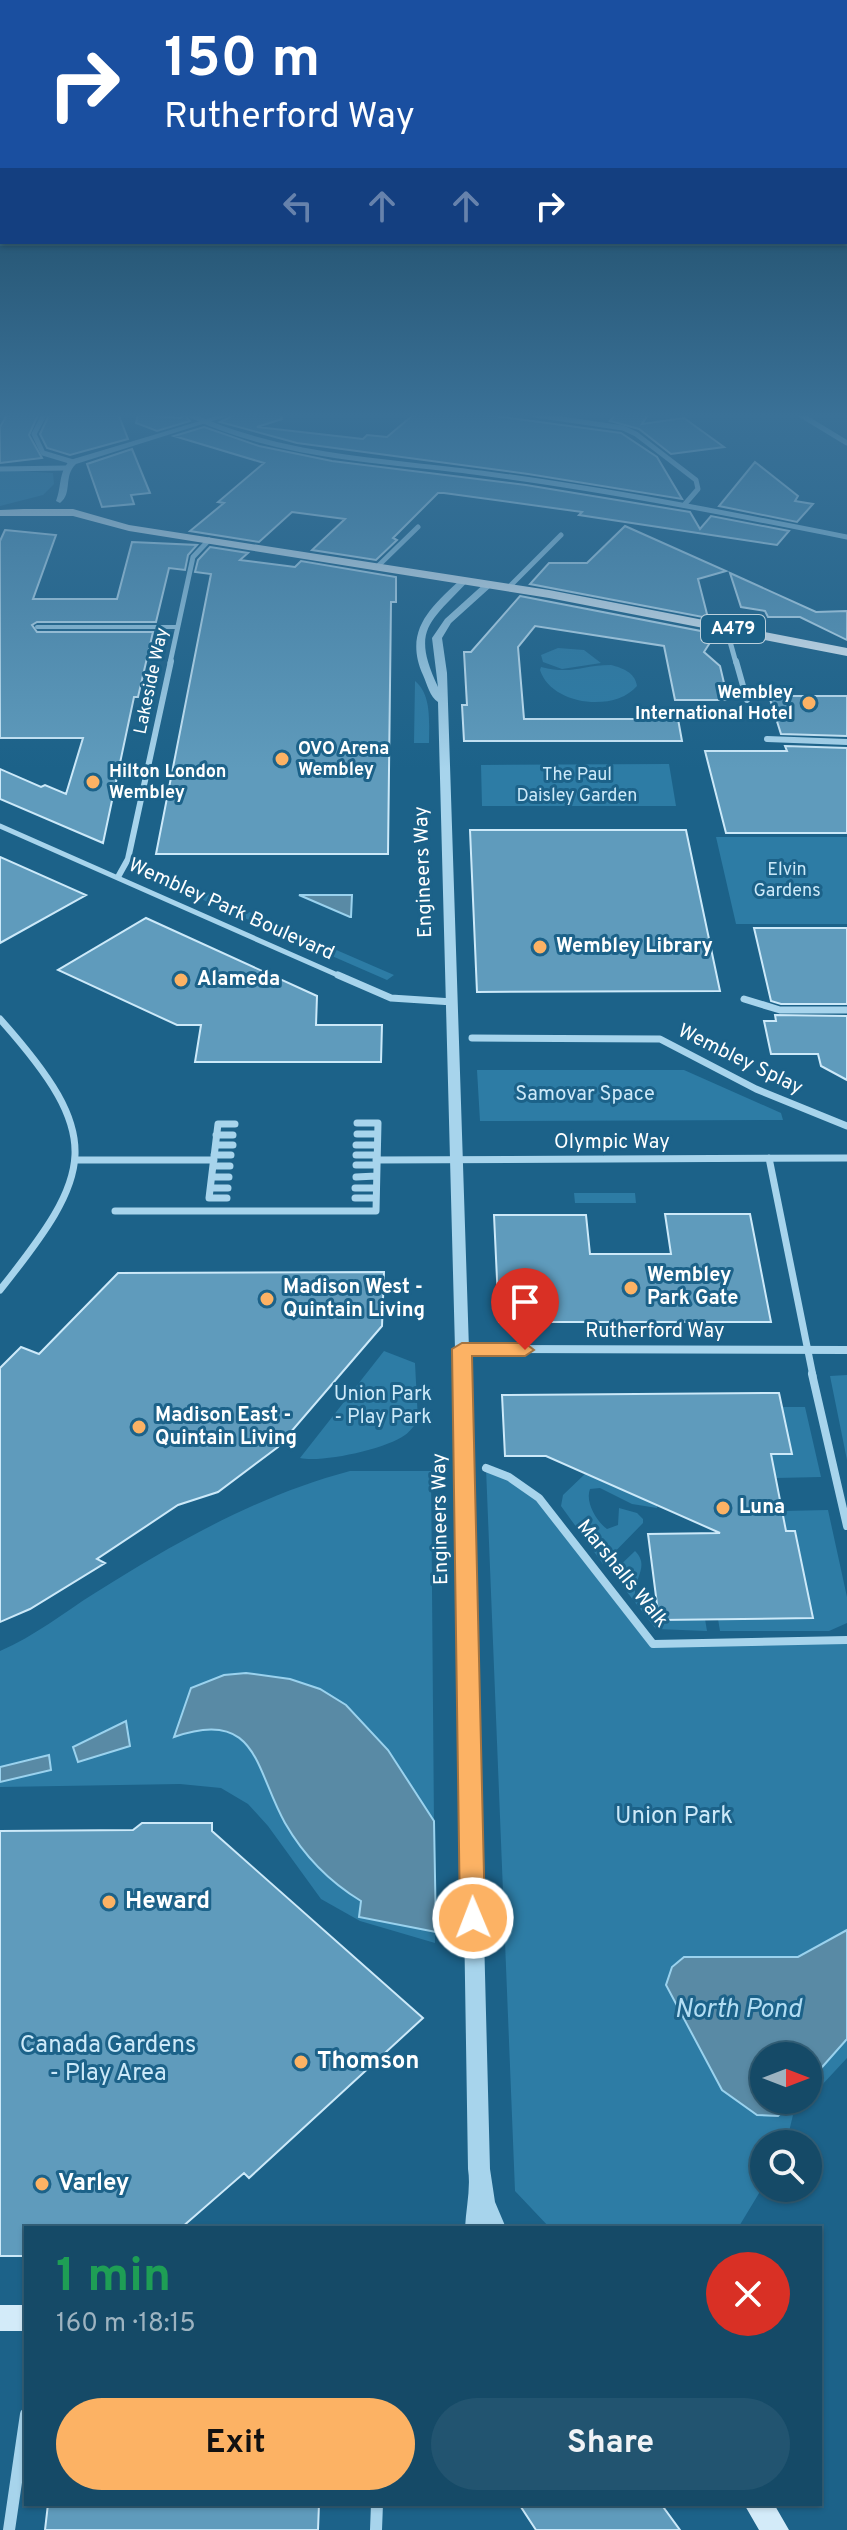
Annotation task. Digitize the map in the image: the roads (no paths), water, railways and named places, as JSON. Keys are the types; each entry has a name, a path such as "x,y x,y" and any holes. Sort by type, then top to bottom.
{"main road":[{"name":"A479","path":"163,533 509,587 847,652"},
{"path":"0,2318 24,2318"},
{"path":"759,2506 775,2530"}],"street":[{"path":"379,565 412,533"},
{"path":"509,587 561,535"},
{"name":"Lakeside Way","path":"118,877 128,859 193,557 209,540"},
{"name":"Engineers Way","path":"442,711 421,659 420,632 465,580"},
{"name":"Engineers Way","path":"489,584 448,621 437,638 453,1002 479,2169 484,2202 494,2226"},
{"path":"37,627 177,627"},
{"path":"735,630 729,638 747,700"},
{"path":"767,739 847,742"},
{"name":"Wembley Park Boulevard","path":"0,826 391,998 453,1002"},
{"path":"744,999 780,1010 847,1010"},
{"path":"0,1019 43,1073 69,1118 77,1160 70,1187 43,1235 0,1290"},
{"name":"Wembley Splay","path":"472,1038 660,1039 756,1089 847,1126"},
{"path":"115,1211 376,1211 378,1123 357,1123"},
{"path":"227,1198 209,1198 218,1124 235,1124"},
{"path":"357,1134 377,1134"},
{"path":"216,1135 233,1135"},
{"path":"216,1145 233,1145"},
{"path":"356,1145 377,1145"},
{"path":"77,1160 214,1160 231,1155"},
{"path":"356,1155 376,1160"},
{"path":"769,1158 807,1350 847,1526"},
{"name":"Olympic Way","path":"376,1160 847,1158"},
{"path":"214,1160 230,1166"},
{"path":"356,1165 376,1160"},
{"path":"356,1177 376,1176"},
{"path":"212,1177 229,1177"},
{"path":"211,1188 228,1188"},
{"path":"355,1188 376,1188"},
{"path":"355,1198 376,1198"},
{"name":"Rutherford Way","path":"462,1349 847,1350"},
{"name":"Marshalls Walk","path":"486,1468 509,1477 539,1498 653,1644 847,1640"},
{"path":"476,2226 479,2169"},
{"path":"9,2530 24,2428"},
{"path":"376,2530 377,2506"}],"water":[{"path":"299,895 352,895 351,917 350,917"},
{"path":"246,1673 290,1679 320,1689 346,1705 388,1750 434,1821 436,1932 359,1917 361,1901 327,1876 300,1846 285,1823 250,1749 238,1737 223,1730 202,1730 174,1737 191,1688 224,1675"},
{"path":"126,1721 130,1746 78,1762 73,1747"},
{"path":"49,1755 51,1770 0,1782 0,1767"},
{"name":"North Pond","path":"847,1930 847,2039 822,2067 822,2042 750,2042 750,2110 722,2090 666,1985 672,1967 684,1957 798,1957"}],"place":[{"name":"Wembley International Hotel","path":"809,703"},
{"name":"OVO Arena Wembley","path":"282,759"},
{"name":"Hilton London Wembley","path":"93,782"},
{"name":"Wembley Library","path":"540,947"},
{"name":"Alameda","path":"181,980"},
{"name":"Wembley Park Gate","path":"631,1288"},
{"name":"Madison West - Quintain Living","path":"267,1299"},
{"name":"Madison East - Quintain Living","path":"139,1427"},
{"name":"Luna","path":"723,1508"},
{"name":"Heward","path":"109,1902"},
{"name":"Thomson","path":"301,2062"},
{"name":"Varley","path":"42,2184"}],"park label":[{"name":"The Paul Daisley Garden","path":"577,785"},
{"name":"Elvin Gardens","path":"787,880"},
{"name":"Samovar Space","path":"585,1095"},
{"name":"Union Park - Play Park","path":"383,1406"},
{"name":"Union Park","path":"674,1817"},
{"name":"Canada Gardens - Play Area","path":"108,2060"}]}
